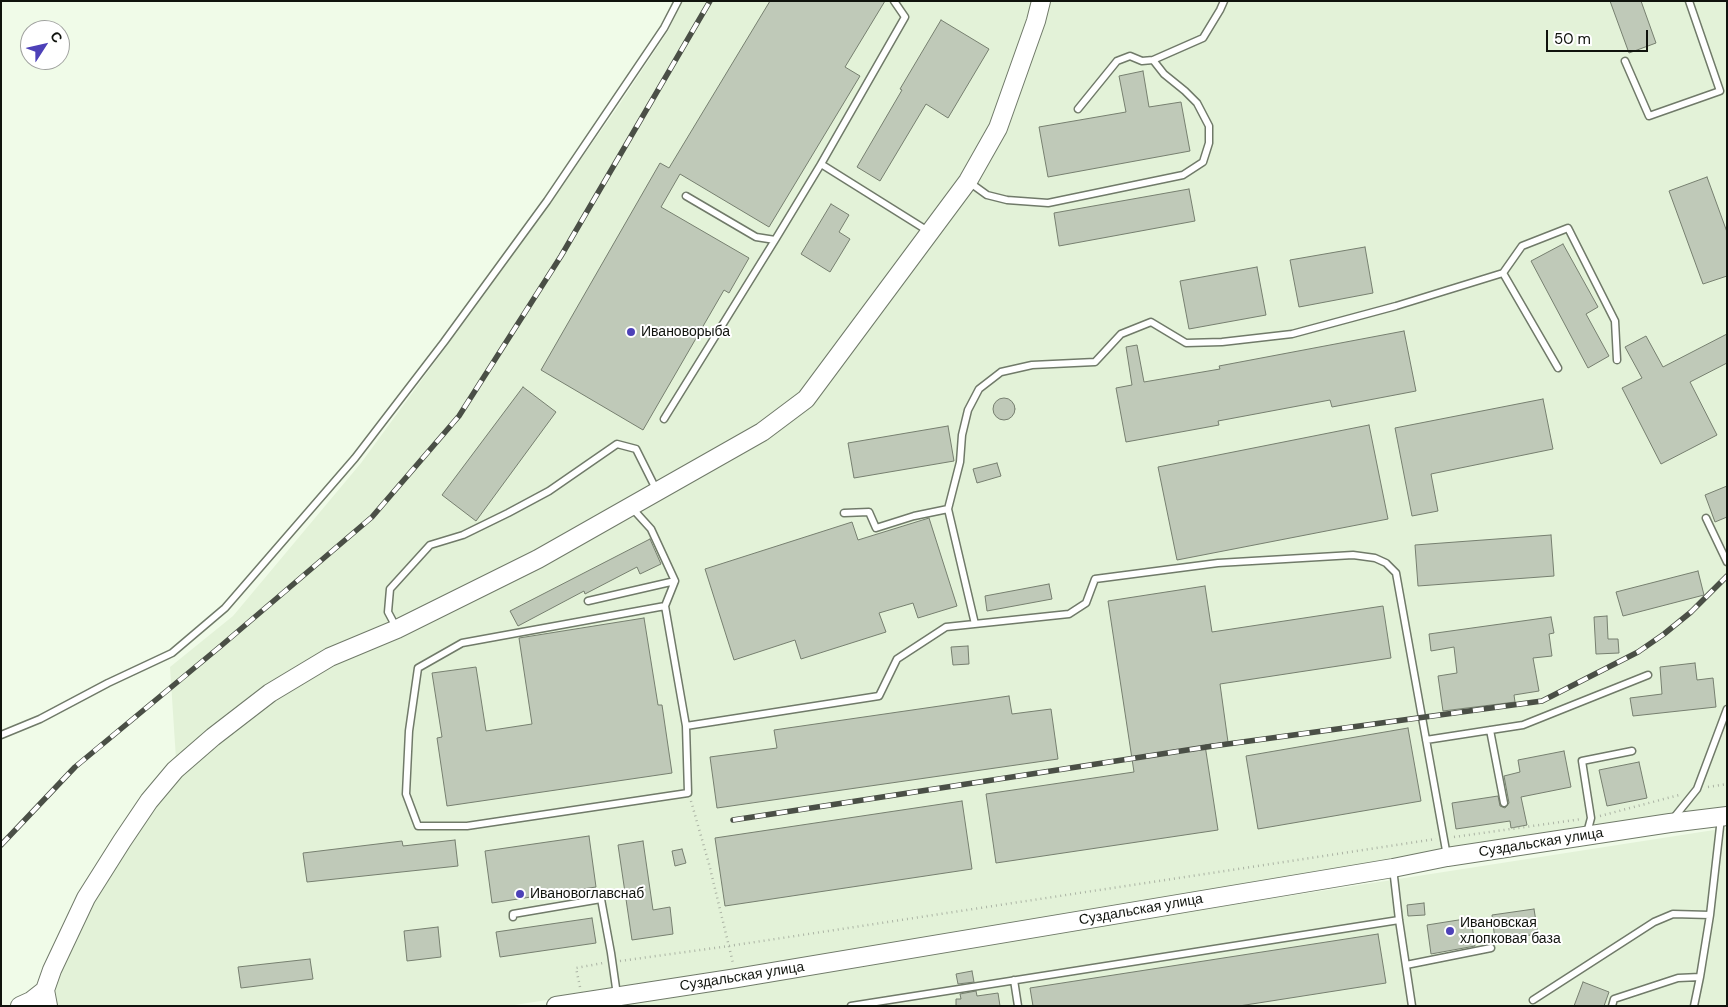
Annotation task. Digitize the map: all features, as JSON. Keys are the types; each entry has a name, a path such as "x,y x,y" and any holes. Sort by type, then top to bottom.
{"street":[{"path":"20,1006 31,1001 47,998 52,970 86,898 127,833 149,801 175,770 213,736 270,693 330,657 397,629 538,559 762,432 806,400 968,181 998,128 1036,21 1041,1"},
{"name":"Суздальская улица","path":"556,1006 737,978 1447,858 1724,816"}],"lane":[{"path":"1,735 40,718 172,653 225,608 355,458 444,342 547,201 664,28 678,1"},
{"path":"664,419 821,164 905,17 894,1"},
{"path":"1078,109 1117,61 1130,56 1142,61 1153,60 1203,38 1224,1"},
{"path":"1625,61 1649,116 1720,91 1689,1"},
{"path":"968,181 987,195 1007,200 1048,203 1183,175 1203,162 1210,143 1210,126 1197,103 1164,74 1153,60"},
{"path":"821,164 929,232"},
{"path":"686,196 756,237 775,240"},
{"path":"975,624 948,509 960,462 962,436 968,410 979,389 1001,372 1032,365 1095,362 1121,334 1151,322 1186,343 1222,342 1292,334 1396,306 1503,273 1522,246 1568,228 1615,321 1617,360"},
{"path":"1503,273 1558,368"},
{"path":"397,629 388,612 390,589 430,545 463,535 549,491 617,444 636,449 657,492"},
{"path":"631,506 651,529 674,581 665,606 686,726 688,793 467,826 418,826 406,794 409,731 418,668 462,643 665,606"},
{"path":"844,513 869,512 876,528 914,516 948,509"},
{"path":"1706,518 1727,562"},
{"path":"686,726 879,696 897,659 946,627 1069,614 1086,603 1094,579 1218,562 1353,555 1375,558 1386,562 1396,573 1447,858"},
{"path":"588,602 674,581"},
{"path":"1426,740 1523,725 1648,676"},
{"path":"1670,823 1696,789 1727,709"},
{"path":"1490,730 1504,803"},
{"path":"1586,836 1590,818 1582,761 1632,751"},
{"path":"1694,1006 1710,915 1724,816"},
{"path":"1393,868 1412,1006"},
{"path":"513,917 513,914 601,898 613,962 617,996"},
{"path":"1533,1000 1654,922 1673,914 1710,915"},
{"path":"851,1006 1399,920"},
{"path":"1406,965 1491,948"},
{"path":"1613,1003 1678,978 1700,977"},
{"path":"1014,980 1018,1006"},
{"path":"1613,1003 1618,1006"}],"path":[{"path":"583,1002 576,968 1444,838 1590,818 1673,798 1696,789 1727,784"},
{"path":"688,793 709,864 737,978"}],"shaded area":[{"path":"682,1 1727,1 1727,819 508,1006 51,1006 56,970 88,899 176,759 170,667 233,616 361,463 500,273 615,111 668,31"},
{"path":"1727,828 1727,1006 610,1006 606,1002"}],"building":[{"path":"770,1 885,1 845,67 860,76 769,227 680,174 661,207 749,258 729,293 724,290 643,430 541,370 660,163 669,168"},
{"path":"1610,1 1641,1 1656,43 1629,53"},
{"path":"941,20 989,49 948,118 926,104 880,181 857,167"},
{"path":"1143,71 1149,107 1181,102 1190,151 1048,177 1039,127 1126,112 1119,76"},
{"path":"1707,177 1727,232 1727,276 1703,284 1669,191"},
{"path":"1189,189 1195,221 1059,246 1054,213"},
{"path":"831,204 849,215 839,232 850,239 830,272 801,254"},
{"path":"1563,244 1598,307 1586,314 1609,356 1588,368 1531,261"},
{"path":"1365,247 1373,293 1299,307 1290,260"},
{"path":"1257,267 1266,315 1189,329 1180,281"},
{"path":"1404,331 1416,391 1332,407 1330,400 1218,421 1219,425 1126,442 1116,388 1132,385 1126,347 1137,345 1144,382 1220,369 1219,366"},
{"path":"1727,334 1727,363 1690,382 1717,435 1661,464 1622,388 1642,378 1625,347 1646,336 1663,367"},
{"path":"523,387 556,412 476,521 442,495"},
{"path":"1004,398 1012,401 1015,409 1012,417 1004,420 996,417 993,409 996,401"},
{"path":"1543,399 1553,449 1431,474 1438,511 1412,516 1395,428"},
{"path":"1369,425 1388,519 1177,560 1158,467"},
{"path":"948,426 954,461 854,478 848,443"},
{"path":"997,463 1001,476 977,483 973,469"},
{"path":"1727,486 1727,517 1715,522 1705,495"},
{"path":"929,518 957,606 918,618 913,603 879,613 886,632 801,659 795,640 734,660 705,569 852,522 858,540"},
{"path":"1551,535 1554,576 1418,586 1415,545"},
{"path":"650,539 661,564 640,574 637,567 585,594 584,591 518,626 510,611"},
{"path":"1698,571 1704,595 1623,616 1616,592"},
{"path":"1049,584 1052,599 987,611 985,596"},
{"path":"1205,586 1212,632 1383,606 1391,658 1220,684 1228,742 1205,745 1218,830 996,863 986,794 1134,772 1108,601"},
{"path":"1607,616 1608,639 1618,639 1619,653 1596,654 1594,617"},
{"path":"1551,617 1554,633 1549,634 1552,656 1533,658 1539,691 1514,695 1515,702 1443,711 1438,676 1457,673 1454,647 1431,651 1429,634"},
{"path":"644,618 658,705 662,705 672,773 447,806 437,738 442,737 432,673 476,667 486,731 532,724 519,638"},
{"path":"968,646 969,664 953,665 951,647"},
{"path":"1695,663 1697,680 1713,678 1716,707 1633,716 1630,698 1662,694 1660,667"},
{"path":"1009,696 1012,714 1051,709 1058,759 717,808 710,757 777,748 774,730"},
{"path":"1408,728 1421,801 1258,829 1246,756"},
{"path":"1564,751 1571,787 1521,797 1527,825 1511,828 1510,821 1456,829 1452,803 1498,796 1500,806 1505,808 1509,803 1504,776 1520,772 1518,760"},
{"path":"1639,762 1647,798 1607,806 1599,770"},
{"path":"962,801 972,869 725,906 715,838"},
{"path":"589,836 596,887 492,903 485,851"},
{"path":"455,840 458,866 307,882 303,853 402,841 403,846"},
{"path":"643,841 653,910 670,907 673,934 632,940 618,845"},
{"path":"682,849 686,863 675,866 672,851"},
{"path":"1424,903 1425,915 1408,916 1407,905"},
{"path":"1534,909 1538,934 1495,940 1492,915"},
{"path":"592,918 596,943 500,957 496,932"},
{"path":"1471,918 1475,946 1431,954 1427,925"},
{"path":"438,927 441,957 407,961 404,931"},
{"path":"1378,934 1386,983 1239,1006 1033,1006 1030,988"},
{"path":"310,959 313,979 241,988 238,967"},
{"path":"972,971 974,982 958,984 956,974"},
{"path":"1583,982 1609,992 1604,1006 1574,1006"},
{"path":"976,991 977,996 998,993 1000,1006 956,1006 956,999 961,999 960,994"}],"railway":[{"path":"1,845 75,767 372,517 459,416 561,256 710,1"},
{"path":"733,820 1213,746 1542,701 1638,652 1691,612 1727,576"}],"place":[{"name":"Ивановорыба","path":"631,332"},
{"name":"Ивановоглавснаб","path":"520,894"},
{"name":"Ивановская хлопковая база","path":"1450,931"}]}
